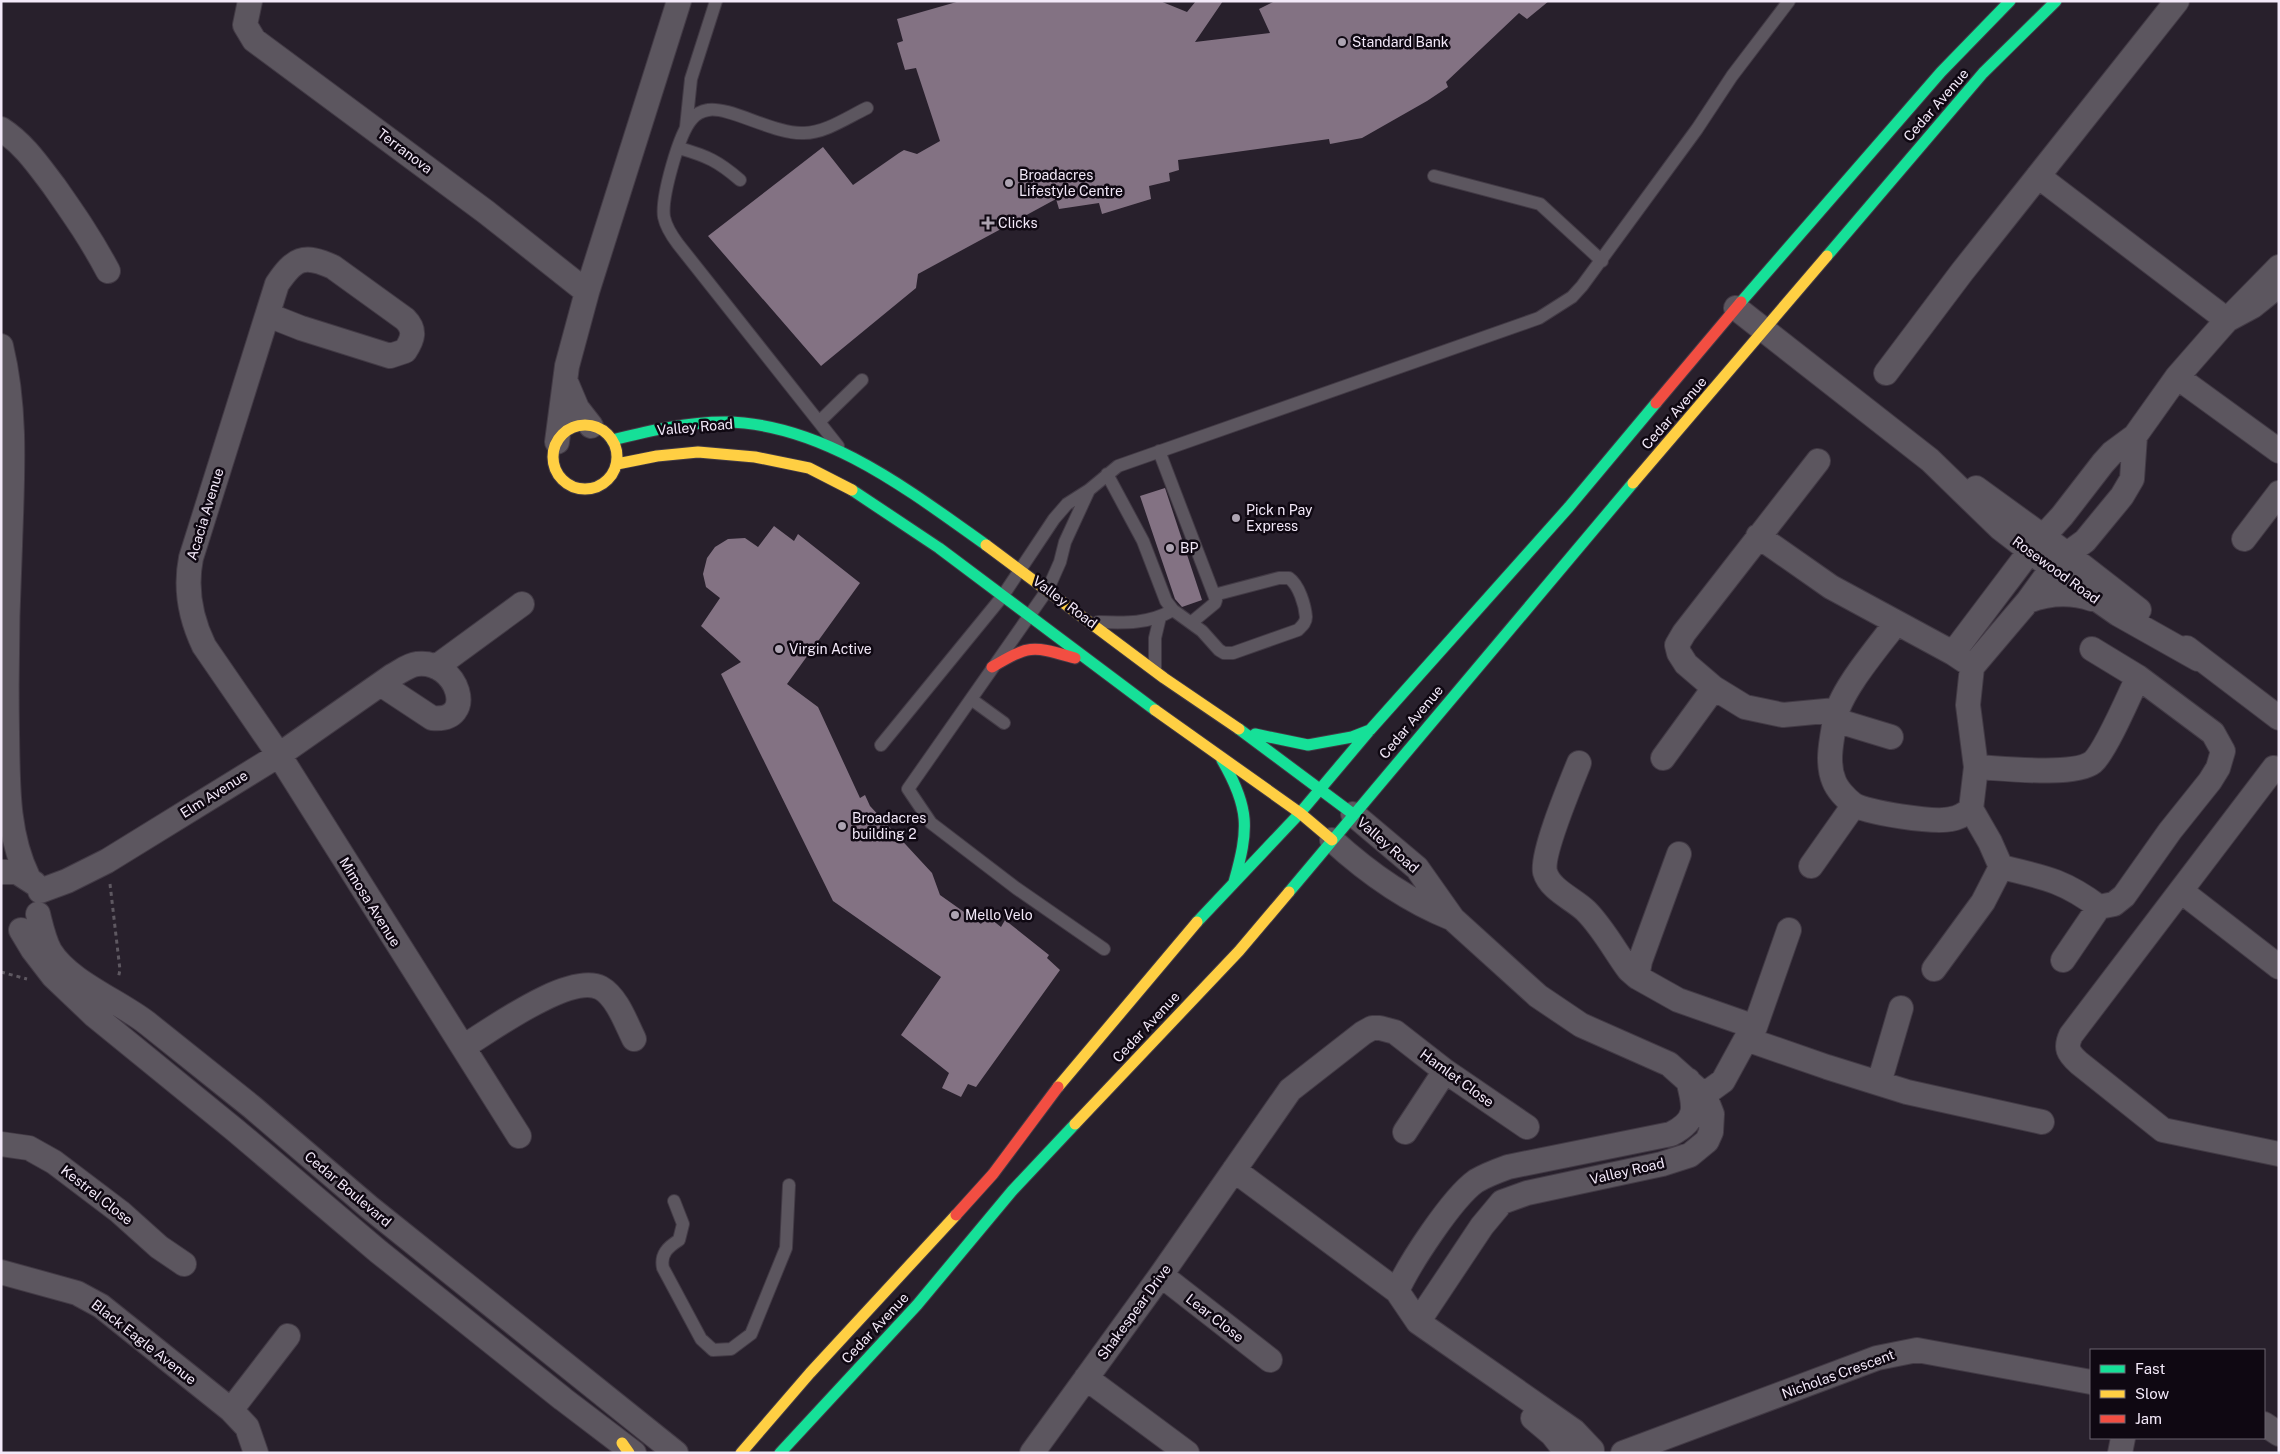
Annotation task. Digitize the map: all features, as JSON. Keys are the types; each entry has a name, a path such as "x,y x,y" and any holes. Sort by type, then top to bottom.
{"main road":[{"name":"Cedar Avenue","path":"741,1453 810,1373 993,1174 1048,1099 1196,924 1300,813 1370,730 1582,492 1736,308 1941,72 2010,1"},
{"name":"Cedar Avenue","path":"780,1453 917,1305 1012,1191 1239,951 1353,814 1983,74 2056,1"},
{"name":"Valley Road","path":"612,440 668,428 711,423 735,423 761,426 828,446 841,468 897,518 1002,597 1029,614 1124,688 1217,752 1300,813 1332,840"},
{"path":"591,426 601,430 612,440 616,450 616,464 612,474 605,482 593,488 582,489 572,486 558,474 554,464 553,452 557,442 570,429 591,426"},
{"name":"Valley Road","path":"616,464 665,455 698,452 755,457 809,468 841,468 866,464 1022,569 1155,671 1244,732 1353,814"},
{"path":"992,667 1022,650 1039,647 1091,663"},
{"path":"1244,732 1308,745 1352,737 1370,730"},
{"path":"1217,752 1239,789 1247,824 1243,852 1233,886"},
{"path":"789,1453 798,1432"}],"street":[{"name":"Terranova","path":"250,1 245,25 254,40 486,212 587,292"},
{"path":"557,442 568,366 587,292 679,1"},
{"path":"1886,373 2038,176 2177,1"},
{"path":"1,129 18,142 33,158 76,214 108,271"},
{"path":"2038,176 2227,320"},
{"name":"Acacia Avenue","path":"268,315 301,328 390,356 405,351 413,335 410,324 405,318 353,280 322,262 301,261 288,268 277,284 197,537 189,569 188,584 196,629 204,646 279,755"},
{"path":"1953,653 2036,543 2062,516 2103,463 2112,453 2135,436 2177,377 2227,320 2279,267"},
{"path":"2227,320 2253,306 2279,285"},
{"name":"Rosewood Road","path":"1736,308 1930,460 2000,528 2036,543 2059,561 2166,630 2198,659"},
{"path":"1,346 8,374 14,429 6,555 1,583"},
{"path":"2177,377 2279,451"},
{"path":"566,382 577,408 591,426"},
{"path":"1,401 4,419 8,790 25,909"},
{"path":"2001,867 1990,842 1971,809 1976,767 1968,705 1972,667 2028,602 2059,561 2085,540 2127,488 2133,469 2135,436"},
{"name":"Rosewood Road","path":"1930,460 1955,473 2019,519 2036,543"},
{"path":"1818,461 1684,633 1677,645 1679,653 1686,664 1714,688 1745,707 1782,715 1835,715 1891,737"},
{"path":"2244,540 2279,493"},
{"path":"2019,519 2044,524 2062,516"},
{"path":"1758,536 1832,587 1953,653 1972,667"},
{"name":"Rosewood Road","path":"2059,561 2099,601 2198,659 2279,718"},
{"path":"2028,602 2039,597 2063,594 2099,601"},
{"path":"382,685 408,700 426,715 440,718 452,714 458,705 457,687 450,677 436,666 522,604"},
{"path":"1896,623 1866,663 1835,715 1830,754 1834,782 1854,805 1888,813 1940,821 1960,816 1971,809"},
{"path":"2063,960 2099,907 2114,904 2124,896 2170,831 2210,781 2223,757 2223,751 2213,733 2138,678 2092,649"},
{"name":"Elm Avenue","path":"25,909 67,881 107,861 279,755 409,666 424,664 436,666"},
{"path":"1976,767 2068,770 2086,766 2095,760 2104,746 2138,678"},
{"path":"1663,758 1714,688"},
{"name":"Mimosa Avenue","path":"279,755 386,928 464,1047 519,1136"},
{"path":"1579,763 1558,816 1545,862 1545,872 1554,886 1586,911 1629,970 1637,977 1678,1000 1750,1033 1879,1083 1943,1100 2042,1122"},
{"path":"2274,768 2071,1035 2067,1045 2068,1051 2086,1069 2163,1130 2279,1154"},
{"path":"1,802 3,833 1,853"},
{"path":"1811,866 1854,805"},
{"name":"Valley Road","path":"1353,814 1417,868 1453,919 1538,996 1566,1016 1669,1064 1688,1079 1712,1114 1711,1132 1707,1141 1690,1155 1662,1164 1547,1189"},
{"name":"Valley Road","path":"1332,840 1346,853 1401,891 1453,919"},
{"path":"1637,977 1640,961 1678,854"},
{"path":"2001,867 2056,880 2078,892 2099,907"},
{"path":"1934,969 1983,902 2001,867"},
{"path":"1,872 17,872 25,909"},
{"path":"2180,891 2279,967"},
{"name":"Cedar Boulevard","path":"25,909 59,963 79,979 147,1023 230,1089 384,1220 676,1453"},
{"name":"Cedar Boulevard","path":"25,909 33,950 66,990 401,1269 628,1450"},
{"path":"1700,1099 1723,1081 1750,1033 1790,930"},
{"path":"464,1047 537,1002 555,993 585,985 601,988 608,994 634,1039"},
{"path":"1879,1083 1901,1008"},
{"name":"Shakespear Drive","path":"1032,1453 1161,1275 1297,1082 1363,1033 1372,1028 1388,1029"},
{"name":"Hamlet Close","path":"1388,1029 1395,1032 1445,1071 1527,1127"},
{"path":"1405,1132 1445,1071"},
{"path":"211,1111 230,1089"},
{"name":"Valley Road","path":"1542,1160 1664,1137 1687,1123 1700,1099"},
{"name":"Kestrel Close","path":"1,1144 29,1148 54,1162 120,1212 167,1253 184,1264"},
{"path":"1397,1291 1406,1273 1465,1191 1490,1173 1542,1160 1547,1189 1512,1197 1494,1210 1437,1290 1418,1322"},
{"path":"1234,1170 1397,1291 1418,1322 1574,1431 1588,1452"},
{"name":"Black Eagle Avenue","path":"1,1272 78,1293 96,1302 231,1410 248,1427 256,1453"},
{"name":"Lear Close","path":"1161,1275 1270,1360"},
{"path":"231,1410 288,1336"},
{"name":"Nicholas Crescent","path":"1623,1453 1877,1358 1908,1350 1924,1351 2090,1382"},
{"path":"1487,1372 1495,1390 1552,1434 1567,1453"},
{"path":"1086,1378 1187,1453"},
{"path":"2265,1425 2279,1434"},
{"path":"2120,1453 2123,1439"}],"lane":[{"path":"686,129 691,79 716,1"},
{"path":"881,744 1002,597 1066,504 1089,490 1106,474 1126,462 1539,318 1572,297 1602,261 1697,129 1732,76 1789,1"},
{"path":"841,468 820,421 670,233 664,218 664,200 686,129 696,115 714,110 786,132 806,134 829,126 867,108"},
{"path":"679,148 721,163 740,180"},
{"path":"1434,176 1540,204 1602,261"},
{"path":"820,421 862,380"},
{"path":"1159,451 1214,595 1215,603 1192,622"},
{"path":"1106,474 1143,541 1166,601 1173,610 1192,622 1214,646 1228,654 1298,630 1304,624 1306,617 1298,588 1289,578 1279,578 1214,595"},
{"path":"1089,490 1065,542 1060,562 1048,589 908,788 931,823 1016,888 1104,949"},
{"path":"1091,622 1146,622 1173,610"},
{"path":"1155,671 1155,638 1160,617"},
{"path":"971,699 1004,723"},
{"path":"674,1201 683,1224 680,1240 668,1247 661,1260 663,1268 701,1339 712,1350 731,1349 751,1334 786,1248 789,1185"}],"path":[{"path":"107,861 120,970 117,983 108,997"}],"building":[{"name":"Broadacres Lifestyle Centre","path":"960,1 1160,1 1187,12 1196,1 1223,1 1195,42 1270,33 1259,9 1275,1 1549,1 1527,19 1519,13 1446,82 1448,87 1362,138 1330,144 1329,139 1178,160 1179,170 1169,173 1170,181 1149,186 1151,199 1102,214 1099,203 1059,209 1056,199 918,274 916,288 821,366 708,236 823,147 853,185 904,150 917,154 940,141 916,68 905,70 897,43 903,41 897,19"},
{"path":"1165,488 1202,600 1182,607 1175,599 1140,496"},
{"name":"Broadacres building 2","path":"774,526 794,541 798,534 860,583 787,684 818,707 860,798 865,795 870,806 932,873 940,895 981,924 987,916 1001,927 1005,920 1049,955 1047,958 1060,970 976,1087 968,1084 961,1097 942,1088 949,1073 901,1035 941,977 833,901 721,674 741,662 701,626 720,598 706,587 703,574 707,558 715,547 728,539 745,538 758,547"}],"traffic: fast":[{"path":"1741,302 1941,72 2010,1"},
{"path":"1827,256 1983,73 2056,1"},
{"path":"1197,922 1300,813 1370,730 1569,507 1656,403"},
{"path":"612,440 640,433 710,422 761,425 796,434 831,447 864,464 927,503 986,545"},
{"path":"1289,892 1633,483"},
{"path":"852,490 939,548 1155,710"},
{"path":"1239,729 1353,814"},
{"path":"1255,734 1308,745 1352,737 1370,730"},
{"path":"1222,760 1238,792 1244,819 1242,847 1234,882"},
{"path":"780,1453 917,1305 1012,1191 1075,1124"}],"traffic: slow":[{"path":"1633,483 1827,256"},
{"path":"585,425 603,431 611,439 617,457 611,475 603,483 585,489 567,483 559,475 553,457 559,439 567,431 585,425"},
{"path":"617,464 657,456 698,452 755,457 809,468 852,490"},
{"path":"986,545 1164,678 1239,729"},
{"path":"1155,710 1300,813 1332,840"},
{"path":"1075,1124 1239,951 1289,892"},
{"path":"1058,1087 1197,922"},
{"path":"741,1453 810,1373 956,1215"},
{"path":"622,1443 629,1453"}],"traffic: jam":[{"path":"1656,403 1741,302"},
{"path":"992,667 1015,654 1032,649 1049,651 1075,658"},
{"path":"956,1215 993,1174 1058,1087"}],"place":[{"name":"Standard Bank","path":"1342,42"},
{"name":"Broadacres Lifestyle Centre","path":"1009,183"},
{"name":"Clicks","path":"988,223"},
{"name":"Pick n Pay Express","path":"1236,518"},
{"name":"BP","path":"1170,548"},
{"name":"Virgin Active","path":"779,649"},
{"name":"Broadacres building 2","path":"842,826"},
{"name":"Mello Velo","path":"955,915"}]}
